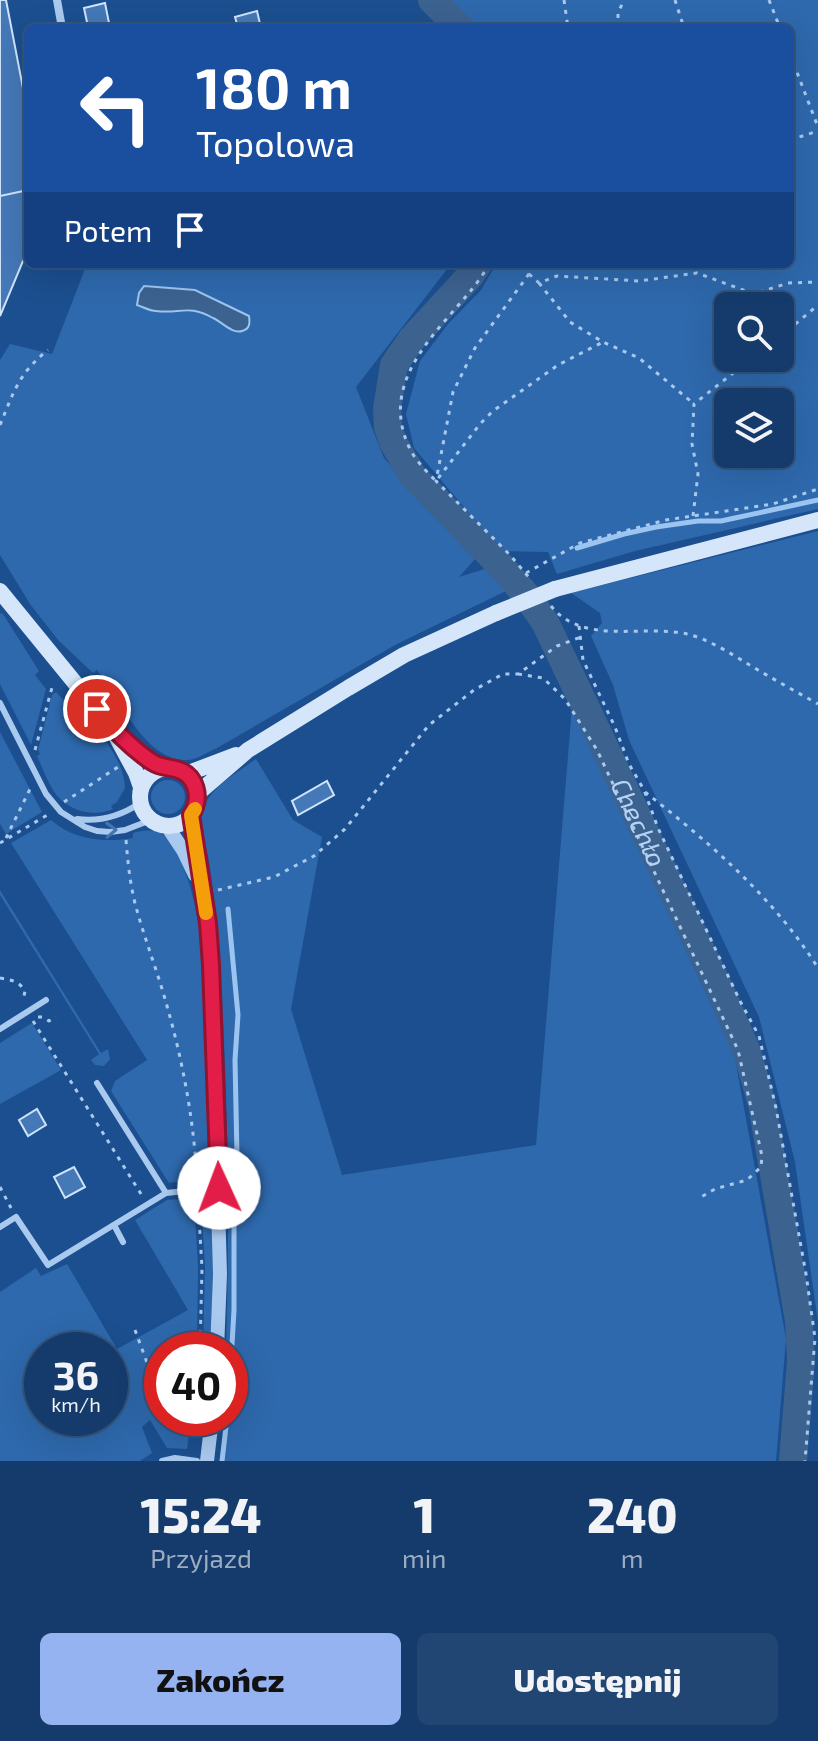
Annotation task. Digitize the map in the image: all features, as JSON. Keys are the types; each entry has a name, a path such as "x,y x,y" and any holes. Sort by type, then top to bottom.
{"main road":[{"path":"197,794 248,750 404,655 496,613 818,520"},
{"path":"1,593 111,727 153,763 165,768"},
{"path":"111,727 136,773 144,812 159,823 180,823 195,809 197,794 186,774 165,768 147,778 141,795"},
{"path":"186,774 248,750"}],"street":[{"path":"57,0 61,24"},
{"path":"191,815 211,965 219,1188 218,1332"},
{"path":"159,823 183,850 203,892"},
{"path":"207,1461 210,1436"}],"lane":[{"path":"0,703 41,784 61,812 85,827 110,832 159,823"},
{"path":"74,818 88,820 120,815 141,795"},
{"path":"0,1029 46,1000"},
{"path":"97,1083 166,1193"},
{"path":"0,1227 16,1217 48,1265 166,1193 219,1188"},
{"path":"114,1225 123,1242"},
{"path":"162,1461 175,1458 197,1461"}],"path":[{"path":"564,0 567,24"},
{"path":"618,24 618,13 624,0"},
{"path":"675,0 683,24"},
{"path":"769,0 778,24"},
{"path":"794,65 818,129 794,138"},
{"path":"487,268 415,359 401,401 401,424 409,448 420,464 533,583"},
{"path":"527,268 570,322 603,342 639,358 694,404"},
{"path":"539,283 557,276 639,281 697,273 754,294 788,283 818,282"},
{"path":"436,481 453,392 475,348 529,274"},
{"path":"794,325 818,305"},
{"path":"436,481 493,411 558,365 603,342"},
{"path":"0,425 24,373 48,350"},
{"path":"693,516 698,474 692,444 694,404 734,372"},
{"path":"526,573 580,543 666,520 773,504 818,489"},
{"path":"552,595 555,611 579,626 602,631 688,634 725,650 818,704"},
{"path":"579,626 583,660 629,764 644,790 658,828 759,1036 776,1108 815,1338 805,1461"},
{"path":"518,674 557,646 581,637"},
{"path":"203,892 274,877 314,856 345,829 429,725 474,690 503,674 543,678 565,699 597,750 738,1050 762,1156 761,1167 747,1180 715,1189 701,1197"},
{"path":"35,751 53,684"},
{"path":"0,843 122,764"},
{"path":"6,839 31,787"},
{"path":"644,790 748,881 800,940 818,968"},
{"path":"126,837 136,906 178,1048 195,1143 202,1268 200,1332"},
{"path":"0,978 21,984 25,991 22,1004"},
{"path":"33,1020 148,1204"},
{"path":"0,1187 16,1217"},
{"path":"135,1330 144,1354"}],"shaded area":[{"path":"440,0 818,0 818,509 635,551 557,574 548,552 501,551 414,448 406,414 420,361 448,324 481,290 494,268 794,268 794,24 463,24"},
{"path":"85,268 448,268 356,387 384,458 476,558 459,577 491,567 510,589 395,645 202,756 187,760 172,758 146,740 97,670 93,673 58,640 30,604 0,555 0,360 10,344 52,354"},
{"path":"144,286 195,290 249,316 249,325 247,329 238,331 197,311 146,309 137,305"},
{"path":"818,531 818,1322 795,1162 759,1017 629,740 613,685 591,636 602,623 600,613 571,593"},
{"path":"0,613 39,671 35,675 46,689 31,745 0,684"},
{"path":"56,692 92,724 117,759 125,788 111,806 113,809 91,813 77,809 58,797 49,783 37,756 40,754 38,750 52,695"},
{"path":"572,707 734,1053 786,1339 776,1461 223,1461 225,1436 248,1436 248,1332 226,1332 228,1254 223,1013 209,861 200,825 207,800 221,784 256,759 293,820 322,837 291,1009 342,1175 536,1145"},
{"path":"0,732 42,812 6,834 0,824"},
{"path":"168,780 180,785 185,797 180,809 168,814 156,809 151,797 156,785"},
{"path":"51,820 79,836 101,840 133,838 133,833 142,831 159,833 172,844 182,864 194,904 201,944 208,1094 209,1162 193,1178 169,1183 111,1091 115,1081 147,1060 11,843"},
{"path":"0,890 101,1053 108,1049 110,1059 104,1066 95,1065 91,1060 99,1054 0,895"},
{"path":"32,1023 61,1070 0,1104 0,1043"},
{"path":"194,1198 197,1332 148,1332 188,1310 135,1220 167,1200"},
{"path":"201,1198 212,1214 211,1332 203,1332 205,1267"},
{"path":"67,1264 107,1332 24,1332 24,1436 128,1436 128,1343 144,1334 142,1427 152,1453 140,1461 0,1461 0,1292 36,1268 41,1276"},
{"path":"160,1436 189,1436 187,1449 167,1448"}],"building":[{"path":"0,0 6,0 24,93 24,191 0,196"},
{"path":"105,3 109,23 87,24 84,8"},
{"path":"257,11 260,24 237,24 235,17"},
{"path":"24,191 24,259 0,316 0,196"},
{"path":"327,781 334,795 298,815 292,801"},
{"path":"37,1109 46,1125 28,1136 19,1120"},
{"path":"74,1167 85,1187 65,1198 54,1177"}],"waterway":[{"name":"Chechło","path":"432,0 456,24"},
{"name":"Chechło","path":"475,268 412,339 394,365 387,409 388,427 413,476 502,567 545,622 747,1052 762,1104 799,1321 801,1361 793,1461"},
{"path":"577,548 656,527 721,521 818,500"},
{"name":"Chechło","path":"497,571 514,565"},
{"path":"228,909 238,1015 233,1332"},
{"path":"222,1461 225,1436"}],"slow traffic":[{"path":"195,809 191,815 206,913"}],"route":[{"path":"97,709 111,727 153,763 179,770 195,786 197,802 191,815 208,923 219,1188"}]}
